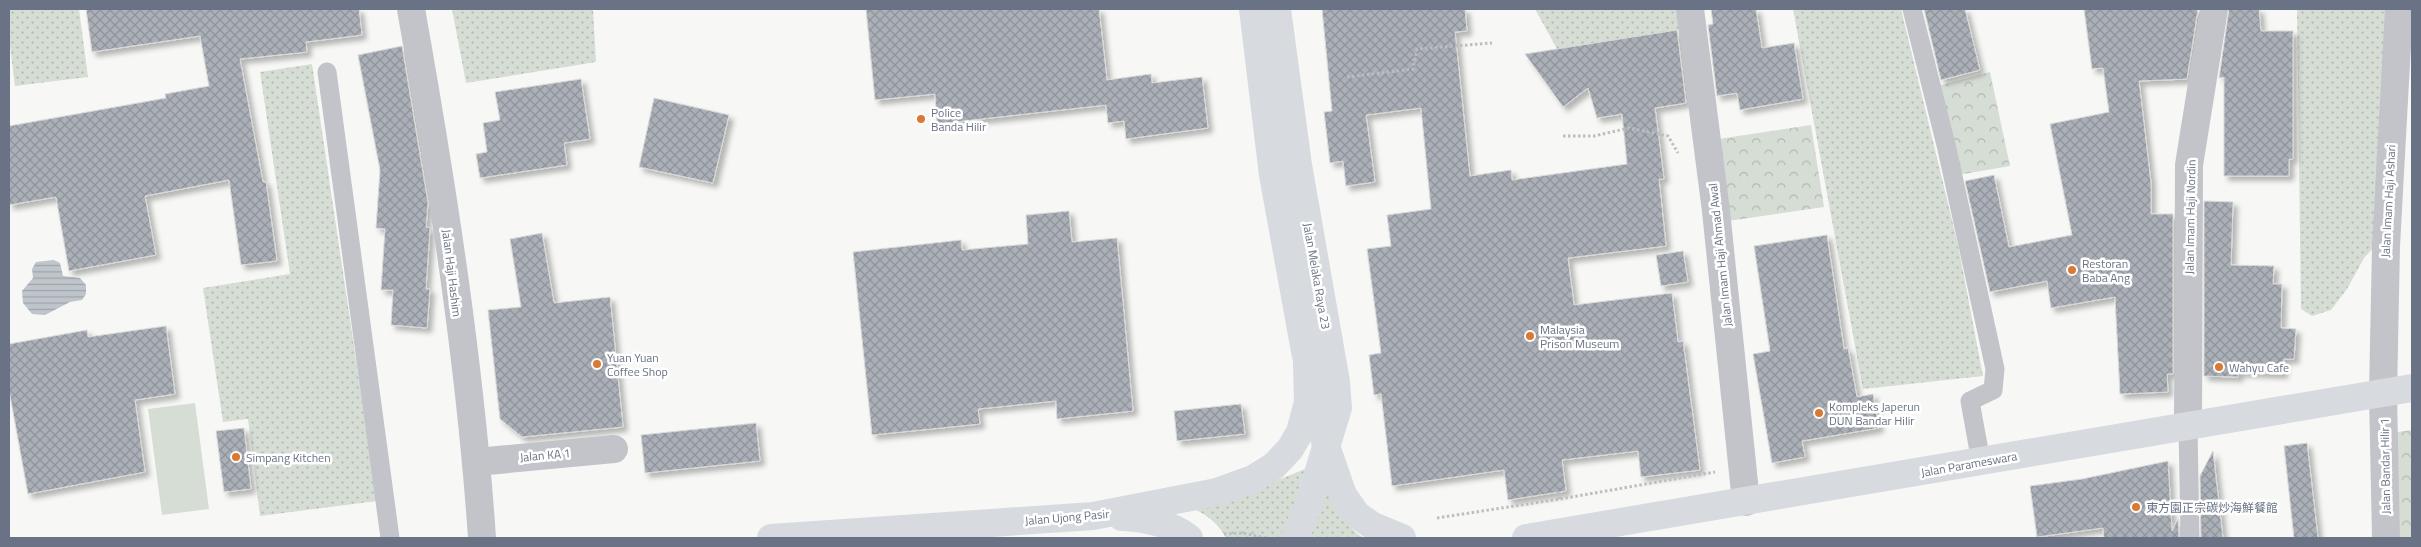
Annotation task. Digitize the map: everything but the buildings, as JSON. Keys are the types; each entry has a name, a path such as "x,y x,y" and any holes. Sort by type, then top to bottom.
{"main road":[{"name":"Jalan Melaka Raya 23","path":"1253,9 1268,143 1307,364"},
{"name":"Jalan Melaka Raya 23","path":"1277,9 1298,165 1336,382 1338,408 1306,512 1295,538"},
{"path":"1307,364 1326,446 1343,496 1357,515 1373,526 1402,538"},
{"name":"Jalan Ujong Pasir","path":"771,538 1093,516 1216,492 1254,479 1274,466 1290,449 1300,432 1308,402 1307,364"},
{"name":"Jalan Parameswara","path":"1526,538 1567,535 1746,502 2412,388"},
{"path":"1093,516 1127,517 1151,521 1178,530 1189,538"}],"street":[{"name":"Jalan Haji Hashim","path":"411,9 439,171 477,462 482,538"},
{"name":"Jalan Imam Haji Ahmad Awal","path":"1690,9 1716,211 1746,502"},
{"name":"Jalan Imam Haji Nordin","path":"2188,427 2189,165 2214,9"},
{"name":"Jalan Imam Haji Ashari","path":"2384,394 2386,246 2399,9"},
{"name":"Jalan Bandar Hilir 1","path":"2384,394 2386,538"},
{"name":"Jalan KA 1","path":"477,462 614,449"}],"lane":[{"path":"1912,9 1947,149 1994,369 1993,390 1970,401 1981,462"},
{"path":"327,72 390,538"},
{"path":"2188,427 2190,538"}],"path":[{"path":"1347,77 1413,69 1417,49 1492,43"},
{"path":"1563,136 1594,136 1629,128 1668,136 1680,156"},
{"path":"1437,518 1715,472 1719,467"},
{"path":"1558,492 1560,499"},
{"path":"1224,534 1243,533 1266,538"}],"green space":[{"path":"9,9 79,9 88,77 15,86 9,38"},
{"path":"452,9 593,9 596,62 466,83"},
{"path":"1535,9 1682,9 1684,29 1557,49"},
{"path":"1793,9 1901,9 1958,245 1983,376 1863,389"},
{"path":"2297,9 2391,9 2375,246 2364,258 2347,289 2331,310 2312,316 2301,309"},
{"path":"312,64 377,501 260,516 248,419 223,422 203,288 290,274 260,72"},
{"path":"1990,72 2010,166 1958,175 1938,86"},
{"path":"1811,125 1824,207 1728,221 1718,139"},
{"path":"195,403 209,509 162,515 148,409"},
{"path":"2412,430 2412,538 2397,538 2391,433"},
{"path":"1305,469 1284,538 1226,538 1208,517 1184,505 1253,490"},
{"path":"1326,487 1346,522 1364,538 1308,538"}],"shaded area":[{"path":"54,260 60,263 63,276 80,278 86,285 86,294 82,300 70,302 45,315 32,314 23,303 22,291 33,278 32,269 36,262"}],"place":[{"name":"Police Banda Hilir","path":"921,119"},
{"name":"Restoran Baba Ang","path":"2072,270"},
{"name":"Malaysia Prison Museum","path":"1530,336"},
{"name":"Yuan Yuan Coffee Shop","path":"597,364"},
{"name":"Wahyu Cafe","path":"2219,367"},
{"name":"Kompleks Japerun DUN Bandar Hilir","path":"1819,413"},
{"name":"Simpang Kitchen","path":"236,457"},
{"name":"東方園正宗碳炒海鮮餐館","path":"2136,507"}]}
